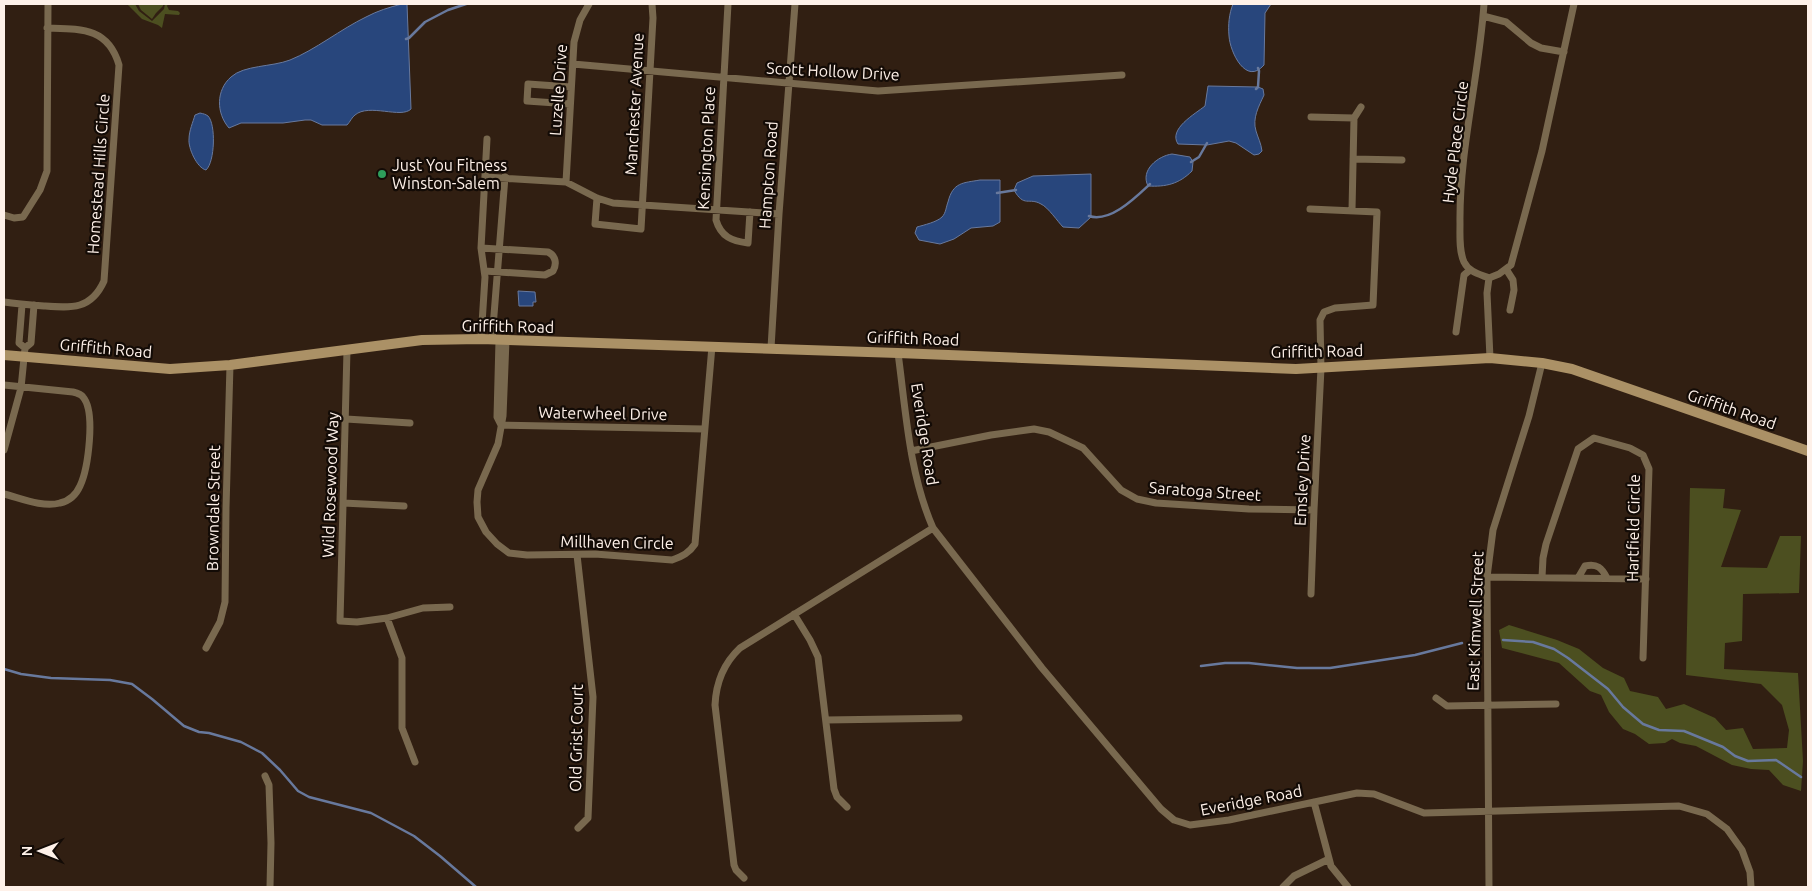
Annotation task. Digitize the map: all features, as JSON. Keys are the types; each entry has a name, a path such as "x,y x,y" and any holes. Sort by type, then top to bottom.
{"street":[{"path":"4,215 14,218 23,217 40,190 47,171 48,4"},
{"name":"Luzelle Drive","path":"566,182 571,87 577,29 589,4"},
{"name":"Manchester Avenue","path":"597,198 595,224 640,229 653,18 652,4"},
{"name":"Kensington Place","path":"728,4 716,220 718,226 733,242 748,243 750,212"},
{"name":"Hampton Road","path":"771,348 795,4"},
{"name":"Hyde Place Circle","path":"1470,270 1464,261 1461,244 1460,214 1467,130 1474,96 1484,4"},
{"path":"1456,332 1464,275 1470,270 1489,278 1511,266 1542,151 1574,4"},
{"path":"1483,16 1506,22 1531,43 1541,48 1564,52"},
{"name":"Homestead Hills Circle","path":"4,302 64,308 76,307 96,295 104,281 119,65 117,57 107,42 99,36 82,29 47,28"},
{"name":"Scott Hollow Drive","path":"573,64 878,91 1122,75"},
{"path":"570,104 527,101 527,93 528,84 571,87"},
{"path":"1310,209 1352,210 1354,118 1361,107"},
{"path":"1311,117 1354,118"},
{"path":"481,340 485,271 481,248 487,140"},
{"path":"1353,159 1402,160"},
{"path":"485,176 566,182 597,198 613,203 779,214"},
{"name":"Millhaven Circle","path":"505,178 501,249 497,272 503,416 500,424 498,444 478,490 476,502 478,517 486,532 497,544 509,553 527,555 577,555 672,560 691,551 695,544 712,346"},
{"name":"Emsley Drive","path":"1311,594 1321,368 1320,320 1324,312 1335,308 1373,304 1377,212 1352,210"},
{"path":"481,248 548,252 554,258 555,268 550,274 545,275 485,271"},
{"path":"1506,269 1514,280 1510,310"},
{"path":"1489,278 1487,293 1490,358"},
{"path":"22,304 19,343 25,352"},
{"path":"4,450 21,386 25,352 31,343 34,305"},
{"name":"Griffith Road","path":"4,355 25,352 170,369 230,365 422,340 499,340 898,352 1227,366 1321,368 1490,358 1542,363 1572,369 1808,451"},
{"name":"Wild Rosewood Way","path":"347,350 340,620 357,622 387,618"},
{"name":"Everidge Road","path":"898,352 915,477 933,528 1042,668 1161,808 1174,820 1190,826 1229,820 1357,793 1374,794 1424,813 1679,806 1707,814 1727,829 1742,850 1750,872 1751,887"},
{"name":"East Kimwell Street","path":"1489,887 1487,577 1493,530 1529,416 1542,363"},
{"name":"Browndale Street","path":"206,648 220,622 225,602 230,365"},
{"path":"4,385 73,392 82,396 90,413 88,458 79,488 72,498 60,503 48,504 4,494"},
{"path":"346,419 410,423"},
{"name":"Waterwheel Drive","path":"500,424 704,429"},
{"name":"Saratoga Street","path":"911,451 1034,429 1049,432 1083,448 1121,490 1137,498 1156,503 1249,509 1314,510"},
{"name":"Hartfield Circle","path":"1542,577 1546,544 1578,449 1594,438 1630,448 1643,455 1650,469 1644,658"},
{"path":"343,503 404,506"},
{"path":"744,878 734,865 715,705 716,692 723,670 734,654 749,642 933,528"},
{"name":"Old Grist Court","path":"577,555 594,697 588,818 578,828"},
{"path":"1578,578 1585,566 1592,564 1601,568 1607,578"},
{"path":"1487,577 1646,579"},
{"path":"415,762 402,728 402,658 387,618 423,608 450,608"},
{"path":"794,614 816,651 820,666 834,789 837,797 847,807"},
{"path":"1436,698 1447,706 1556,704"},
{"path":"826,720 958,718"},
{"path":"265,776 269,785 270,887"},
{"path":"1314,802 1331,866 1348,887"},
{"path":"1283,887 1294,876 1329,859"}],"green space":[{"path":"127,4 135,4 139,11 152,21 164,9 165,4 168,4 169,10 180,13 179,15 165,14 162,28 142,19"},
{"path":"138,4 163,4 163,6 152,19 141,10"},
{"path":"1690,488 1725,489 1723,508 1741,510 1721,567 1767,568 1780,536 1801,536 1799,593 1743,594 1742,641 1725,643 1724,669 1798,673 1803,761 1801,791 1783,785 1769,770 1732,765 1696,746 1680,743 1672,739 1665,743 1649,744 1635,734 1623,729 1609,712 1601,695 1590,691 1559,663 1502,648 1499,630 1509,625 1557,640 1579,649 1603,668 1624,678 1630,691 1658,697 1666,709 1684,704 1715,718 1726,730 1743,728 1753,749 1787,748 1789,730 1782,705 1761,684 1686,675"}],"water":[{"path":"407,4 411,109 406,112 368,110 354,116 347,125 322,125 311,120 305,120 283,123 241,123 229,128 220,109 220,95 226,82 231,77 243,70 290,60 370,15"},
{"path":"1233,4 1271,4 1265,13 1264,65 1251,72 1240,64 1230,43 1229,28"},
{"path":"1208,86 1258,87 1263,89 1264,95 1255,121 1262,151 1259,154 1254,155 1236,143 1229,141 1207,145 1178,144 1176,138 1180,127 1205,106"},
{"path":"205,114 211,120 213,134 213,152 206,170 196,162 189,143 195,115"},
{"path":"1172,154 1190,157 1193,162 1192,171 1172,184 1148,186 1146,175 1148,169 1156,161"},
{"path":"1091,174 1091,217 1079,228 1063,227 1044,206 1037,202 1021,199 1014,190 1017,183 1033,176"},
{"path":"980,180 1000,180 1000,222 993,226 971,228 954,239 940,244 919,240 915,233 917,227 934,222 942,217 950,195 956,187 964,183"},
{"path":"518,291 535,292 536,302 533,302 533,306 519,306"}],"waterway":[{"path":"406,39 425,22 448,10 466,4"},
{"path":"1256,89 1258,87 1258,68"},
{"path":"1191,162 1199,157 1207,143"},
{"path":"1089,216 1097,217 1114,213 1150,184"},
{"path":"997,193 1016,190"},
{"path":"1503,640 1533,642 1554,649 1608,689 1623,707 1643,724 1659,730 1684,731 1723,747 1735,756 1748,761 1776,760 1801,777"},
{"path":"1201,666 1249,663 1297,668 1330,668 1415,655 1462,643"},
{"path":"4,669 21,674 51,678 110,680 132,684 184,726 199,732 241,742 262,753 298,791 309,797 371,813 414,836 476,887"}],"place":[{"name":"Just You Fitness Winston-Salem","path":"382,174"}]}
